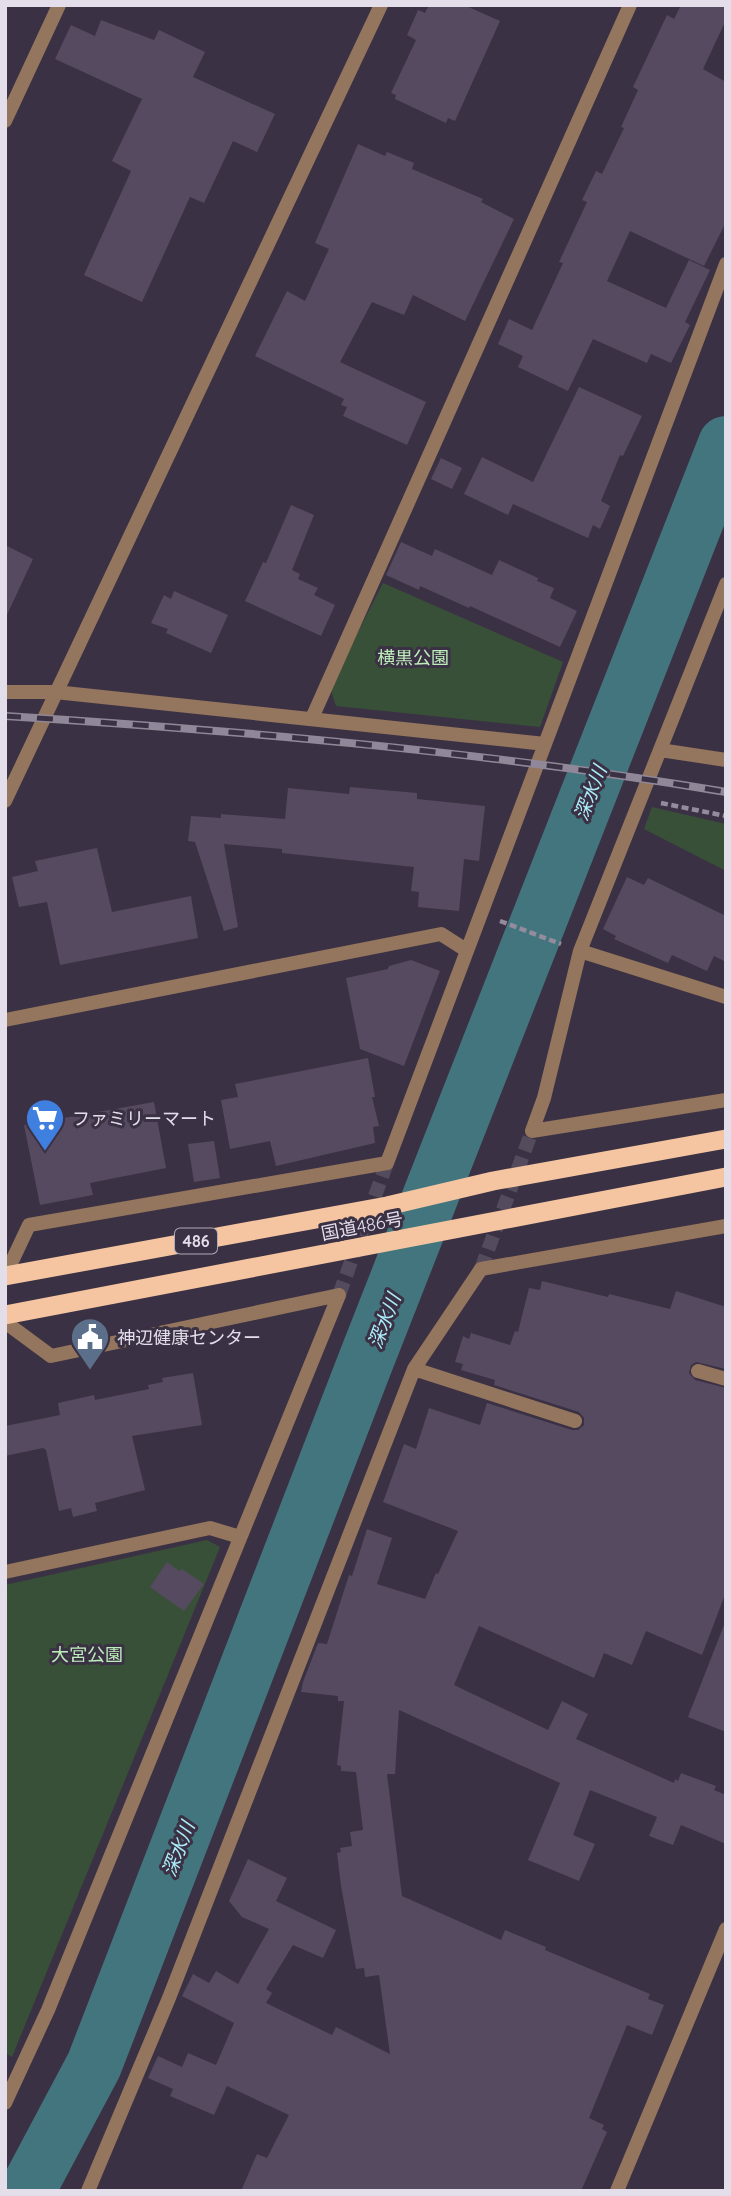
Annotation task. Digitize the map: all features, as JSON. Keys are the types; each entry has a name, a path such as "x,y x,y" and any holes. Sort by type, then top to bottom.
{"highway":[{"name":"国道486号","path":"5,1276 387,1206 493,1181 726,1139"},
{"name":"国道486号","path":"5,1315 726,1177"}],"street":[{"path":"5,121 59,5"},
{"path":"5,801 381,5"},
{"path":"312,718 631,5"},
{"path":"5,1276 29,1225 387,1163 726,264"},
{"path":"726,584 580,951 544,1098 532,1131 726,1100"},
{"path":"5,692 55,692 545,744"},
{"path":"660,750 726,760"},
{"path":"5,1020 441,934 466,950"},
{"path":"580,951 726,997"},
{"path":"88,2191 174,1985 414,1369 481,1269 726,1226"},
{"path":"5,1322 51,1356 338,1295 48,2010 5,2103"},
{"path":"414,1369 575,1421"},
{"path":"698,1371 726,1379"},
{"path":"5,1572 210,1528 240,1536"},
{"path":"617,2191 726,1929"}],"path":[{"path":"641,798 726,816"},
{"path":"507,923 561,944"}],"green space":[{"name":"横黒公園","path":"383,583 563,662 540,727 336,706 330,687"},
{"path":"652,807 726,824 726,871 644,829"},
{"name":"大宮公園","path":"207,1540 220,1547 12,2057 5,2053 5,1585"}],"building":[{"path":"429,5 464,5 500,21 455,121 448,118 446,123 395,99 396,95 391,93 416,40 407,35 418,10 425,13"},
{"path":"681,5 726,5 726,20 703,69 726,82 726,222 704,266 630,231 607,281 666,308 689,260 710,270 685,322 690,325 671,363 651,354 647,363 593,339 568,391 518,367 523,356 498,344 509,319 532,330 587,202 582,200 596,171 602,174 624,128 621,127 638,90 633,87 667,15 674,19"},
{"path":"101,20 154,40 159,30 205,52 193,77 275,114 257,152 233,141 204,203 190,197 142,302 84,275 131,171 112,161 142,99 55,59 71,25 95,36"},
{"path":"358,144 385,156 387,152 414,163 412,169 483,199 481,202 514,219 465,321 413,295 404,315 372,302 340,362 426,402 407,445 343,416 347,407 341,405 344,399 255,356 287,291 305,301 329,249 315,243"},
{"path":"579,387 642,416 623,456 620,455 601,501 610,506 600,529 593,525 588,538 513,504 508,515 464,494 482,457 533,482"},
{"path":"441,458 462,468 452,489 431,479"},
{"path":"291,505 314,515 292,570 300,574 298,579 318,588 314,595 335,605 321,636 245,601 263,562 266,563"},
{"path":"401,542 432,556 435,549 492,575 499,560 554,588 550,598 577,611 560,647 470,606 469,608 420,586 419,590 386,575"},
{"path":"5,545 33,559 5,619"},
{"path":"174,591 228,615 211,653 166,633 168,629 151,623 164,595 171,599"},
{"path":"350,787 417,793 417,799 485,806 479,861 464,859 459,911 418,907 419,892 411,891 414,867 224,844 238,927 224,931 195,842 188,841 191,816 221,818 221,814 285,819 288,788 349,794"},
{"path":"97,848 112,912 191,896 198,938 60,965 47,902 19,907 12,877 38,871 35,861"},
{"path":"627,877 644,885 648,878 726,916 726,962 714,956 707,971 672,955 668,963 614,939 616,936 603,929"},
{"path":"411,960 440,971 404,1066 360,1049 346,978 388,969 389,966"},
{"path":"368,1058 375,1097 372,1097 379,1126 373,1127 375,1143 276,1166 270,1141 230,1149 221,1100 238,1097 235,1084"},
{"path":"154,1102 166,1168 90,1183 93,1195 40,1205 24,1125"},
{"path":"214,1141 220,1178 194,1182 188,1144"},
{"path":"542,1281 670,1309 676,1291 726,1307 726,1369 696,1362 691,1365 689,1373 695,1380 726,1388 726,1592 702,1655 646,1631 632,1665 604,1653 594,1678 479,1626 454,1685 548,1730 562,1701 588,1714 576,1739 674,1783 675,1779 678,1781 681,1773 716,1786 714,1790 726,1795 726,1844 681,1825 673,1845 649,1836 657,1817 590,1790 573,1835 595,1844 579,1881 528,1860 560,1783 399,1710 395,1774 387,1774 402,1896 501,1940 505,1930 546,1947 545,1950 650,1994 648,1999 664,2005 652,2035 627,2025 589,2118 604,2125 602,2129 607,2132 581,2191 241,2191 257,2154 267,2158 289,2115 227,2086 214,2115 170,2096 173,2089 148,2078 158,2056 182,2067 188,2053 216,2065 234,2023 182,1996 193,1974 209,1983 216,1971 238,1984 269,1929 242,1917 229,1901 248,1859 287,1878 276,1901 336,1930 323,1958 293,1945 266,1989 272,1993 266,2003 332,2035 336,2027 390,2054 379,1975 365,1977 364,1968 356,1969 341,1886 337,1853 341,1852 340,1848 352,1846 350,1832 363,1830 356,1772 341,1771 341,1766 337,1765 344,1701 338,1701 338,1696 301,1692 318,1643 327,1644 367,1529 392,1538 377,1584 425,1599 458,1531 383,1502 404,1444 416,1449 429,1408 480,1425 487,1403 572,1430 578,1430 584,1425 584,1418 579,1412 494,1385 495,1380 461,1370 463,1364 455,1362 463,1336 469,1339 471,1333 510,1345 515,1331 518,1332 529,1288 540,1290"},
{"path":"193,1373 202,1425 132,1436 145,1490 95,1503 97,1511 73,1517 71,1508 59,1511 46,1450 43,1448 5,1456 5,1426 60,1415 58,1403 94,1395 95,1400 149,1389 148,1385 163,1382 162,1378"},
{"path":"167,1562 204,1584 184,1611 150,1587"},
{"path":"726,1625 726,1732 688,1717"}],"waterway":[{"name":"深水川","path":"27,2191 94,2065 365,1363 726,444"}],"tunnel":[{"path":"481,1269 532,1131"},
{"path":"339,1295 387,1163"}],"railway":[{"path":"5,716 186,729 457,754 726,792"}],"place":[{"name":"ファミリーマート","path":"45,1152"},
{"name":"神辺健康センター","path":"90,1371"}]}
